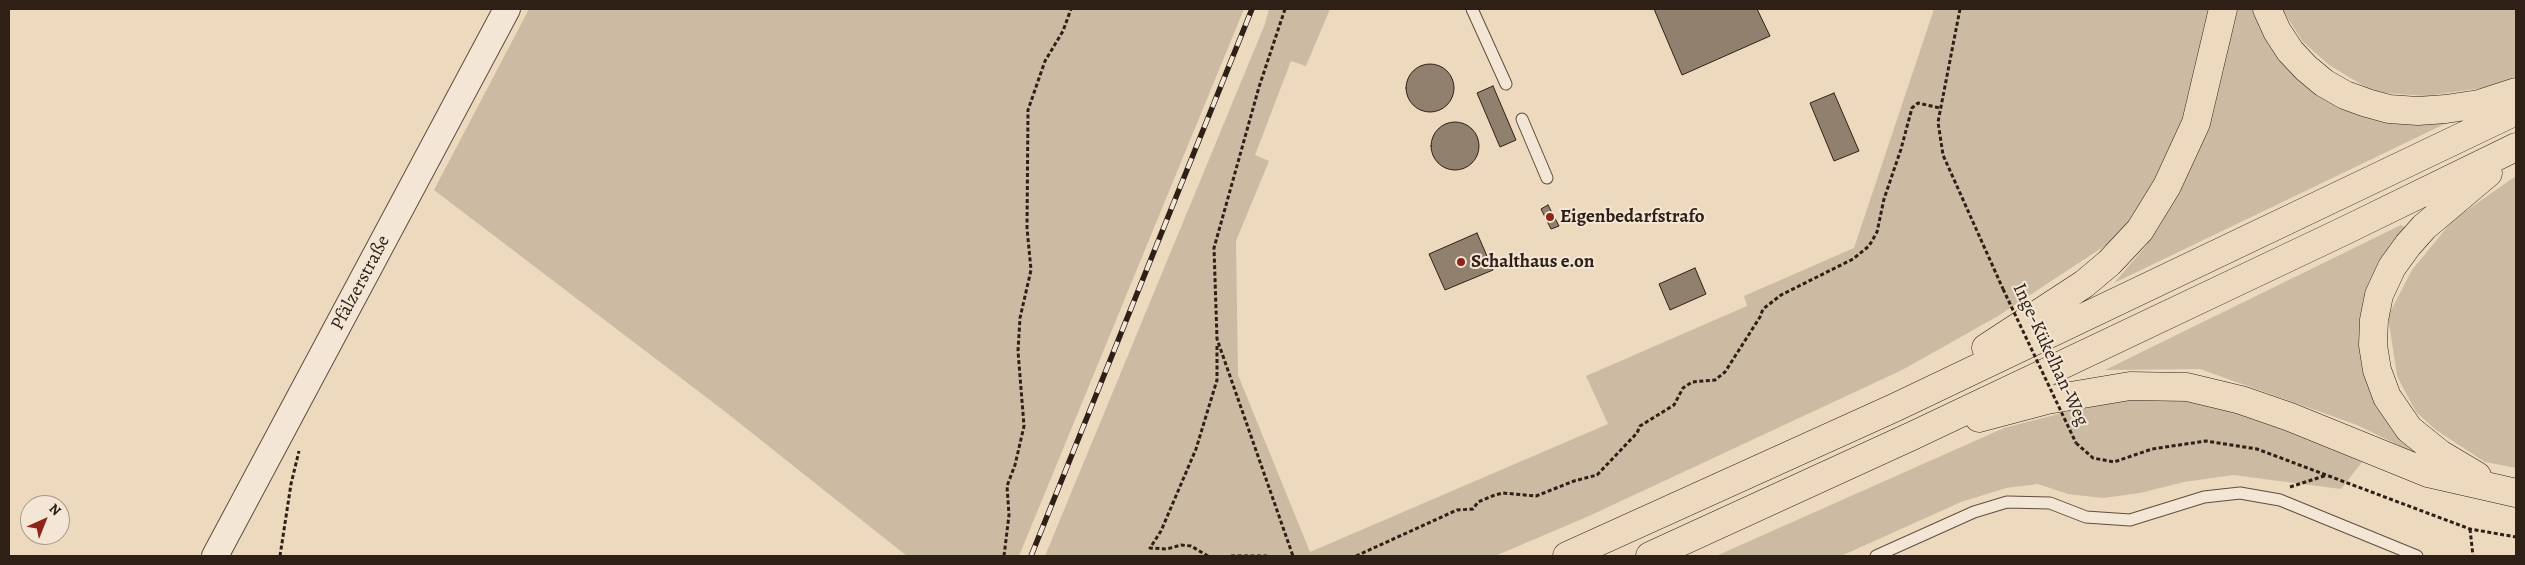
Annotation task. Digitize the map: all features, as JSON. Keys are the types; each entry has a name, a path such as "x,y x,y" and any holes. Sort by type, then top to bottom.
{"highway":[{"path":"1896,407 2062,299 2109,263 2140,230 2167,186 2196,123 2223,9"},
{"path":"2267,9 2277,32 2290,51 2306,68 2338,91 2367,104 2389,109 2418,111 2446,109 2479,104 2516,92"},
{"path":"1566,556 1896,407 2516,111"},
{"path":"1650,556 1912,436 2344,231 2516,147"},
{"path":"2509,492 2440,454 2409,429 2387,397 2377,370 2373,345 2374,320 2379,295 2392,267 2424,227 2467,188 2516,152"},
{"path":"1912,436 2047,400 2130,386 2187,387 2241,400 2290,417 2428,474 2509,492"}],"street":[{"name":"Pfälzerstraße","path":"215,556 506,9"}],"lane":[{"path":"1472,9 1506,84"},
{"path":"1522,119 1547,178"},
{"path":"1876,556 1974,512 2007,502 2050,503 2086,517 2130,520 2204,497 2221,494 2261,495 2290,504 2417,556"}],"path":[{"path":"1004,556 1009,515 1007,486 1015,465 1024,426 1018,351 1020,318 1031,270 1027,228 1028,110 1045,61 1063,31 1071,9"},
{"path":"1208,556 1191,546 1180,545 1167,549 1150,548 1161,530 1196,449 1217,380 1214,248 1259,87 1285,9"},
{"name":"Inge-Kükelhan-Weg","path":"1960,9 1938,122 1943,154 2003,288 2076,443 2092,458 2114,462 2152,449 2206,441 2256,448 2470,529 2516,537"},
{"path":"1356,556 1457,510 1473,509 1478,502 1503,492 1536,496 1574,481 1598,475 1604,470 1610,459 1637,433 1640,426 1674,405 1683,388 1692,382 1715,380 1725,372 1760,317 1763,309 1781,295 1853,260 1869,246 1877,232 1884,200 1901,150 1912,108 1918,103 1940,108"},
{"path":"1217,339 1293,556"},
{"path":"2261,495 2327,476"},
{"path":"2470,529 2472,556"},
{"path":"1231,556 1268,556"}],"shaded area":[{"path":"529,9 1244,9 1019,556 907,556 723,410 434,190"},
{"path":"1269,9 1330,9 1306,66 1291,61 1255,155 1269,161 1236,241 1238,375 1310,552 1608,424 1586,376 1747,306 1744,296 1854,248 1934,9 2210,9 2184,130 2129,230 1998,316 1902,370 1589,516 1495,556 1045,556 1265,24"},
{"path":"2238,9 2258,9 2302,75 2453,120 2114,283 2146,246 2200,136"},
{"path":"2282,9 2516,9 2516,76 2496,86 2426,96 2374,92 2329,65 2303,42"},
{"path":"2516,176 2516,468 2485,462 2436,430 2416,412 2397,376 2388,316 2412,270 2453,220"},
{"path":"2401,225 2406,228 2361,315 2431,461 2357,425 2200,369 2105,370"},
{"path":"2117,399 2198,400 2309,435 2362,462 2341,489 2233,475 2184,482 2140,493 2103,498 2068,494 2038,484 2006,488 1961,502 1841,556 1716,556 2004,428"}],"building":[{"path":"1654,9 1757,9 1770,36 1682,75"},
{"path":"1425,64 1435,64 1444,68 1450,74 1453,79 1453,97 1444,108 1435,112 1425,112 1416,108 1410,102 1406,93 1406,83 1410,74 1416,68"},
{"path":"1493,86 1516,140 1500,147 1477,93"},
{"path":"1834,93 1859,151 1834,161 1810,103"},
{"path":"1450,122 1460,122 1469,126 1475,132 1478,137 1478,155 1469,166 1460,170 1450,170 1441,166 1435,160 1431,151 1431,141 1435,132 1441,126"},
{"name":"Eigenbedarfstrafo","path":"1548,205 1559,226 1551,229 1541,209"},
{"name":"Schalthaus e.on","path":"1477,233 1493,270 1445,290 1429,254"},
{"path":"1695,268 1706,294 1670,310 1659,284"}],"railway":[{"path":"1031,556 1252,9"}],"place":[{"name":"Eigenbedarfstrafo","path":"1550,217"},
{"name":"Schalthaus e.on","path":"1461,262"}]}
